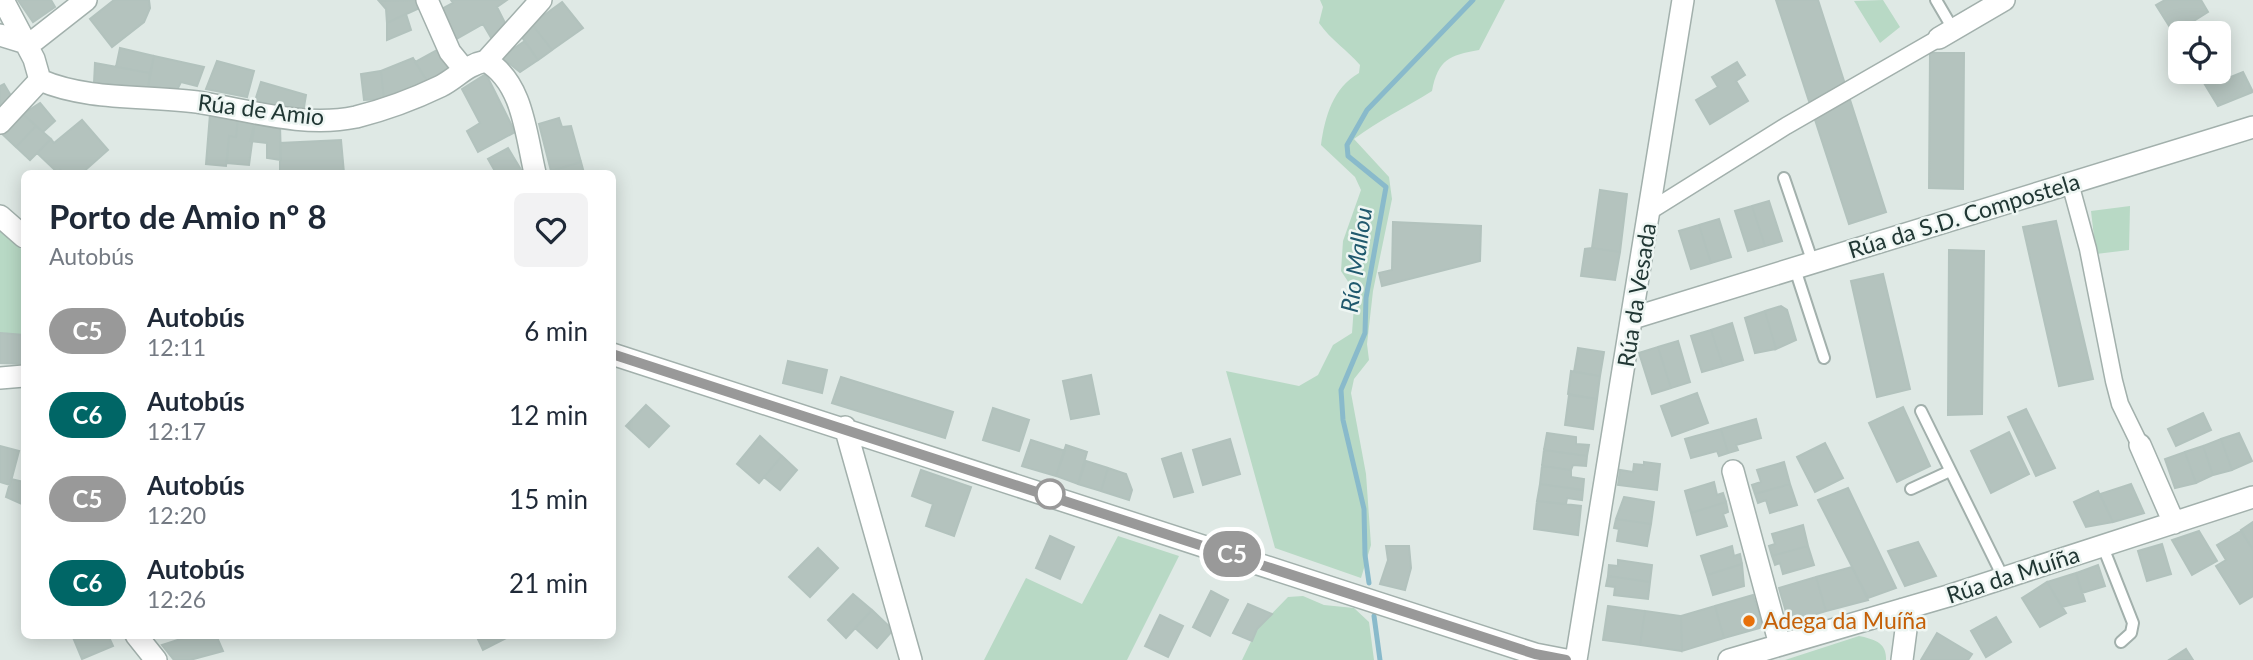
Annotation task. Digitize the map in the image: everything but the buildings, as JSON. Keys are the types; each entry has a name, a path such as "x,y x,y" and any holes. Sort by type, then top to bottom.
{"street":[{"path":"0,122 40,80 26,43 3,0"},
{"path":"0,35 26,43 35,40 86,0"},
{"path":"427,0 450,52 463,68"},
{"path":"534,170 521,112 508,79 498,68 486,61 541,0"},
{"path":"1650,211 1683,0"},
{"name":"Rúa da Vesada","path":"1576,660 1650,211 1786,126 2004,0"},
{"name":"Rúa de Amio","path":"40,80 74,90 196,102 303,120 328,120 388,107 439,86 463,68 486,61"},
{"name":"Rúa da S.D. Compostela","path":"1633,318 2253,127"},
{"path":"2070,183 2088,249 2120,404 2174,523"},
{"path":"0,216 21,234"},
{"path":"1639,280 1656,295 1675,305"},
{"path":"616,355 845,427 1535,654 1566,660"},
{"path":"0,378 21,376"},
{"path":"845,427 911,660"},
{"path":"1733,471 1780,645"},
{"name":"Rúa da Muíña","path":"1729,660 1750,657 1780,645 2103,547 2253,497"},
{"path":"1902,660 1907,622 1903,609"},
{"path":"139,639 156,660"}],"lane":[{"path":"1936,0 1946,34"},
{"path":"1784,178 1824,358"},
{"path":"1921,411 2003,578"},
{"path":"1911,489 1950,471"},
{"path":"2103,547 2133,623 2130,633 2121,642"}],"green space":[{"path":"1320,0 1505,0 1479,50 1460,54 1446,61 1438,72 1432,91 1354,139 1389,177 1392,199 1373,291 1367,344 1369,360 1354,379 1351,393 1366,474 1371,545 1361,578 1275,548 1226,371 1299,386 1318,375 1333,345 1352,333 1355,292 1341,271 1343,241 1361,190 1355,177 1321,145 1332,104 1343,86 1359,73 1360,65 1319,23 1323,7"},
{"path":"1883,0 1900,27 1880,43 1854,1"},
{"path":"2130,206 2129,250 2096,254 2091,211"},
{"path":"0,228 21,249 21,335 0,333"},
{"path":"1118,536 1179,556 1127,660 984,660 1026,578 1082,604"},
{"path":"1303,596 1324,605 1354,608 1369,622 1374,660 1242,660 1257,629 1288,597"},
{"path":"1859,636 1882,645 1886,660 1785,660"}],"waterway":[{"name":"Río Mallou","path":"1369,583 1365,555 1364,509 1343,420 1341,390 1365,333 1366,298 1386,187 1348,156 1347,145 1367,110 1473,0"},
{"name":"Río Mallou","path":"1374,616 1380,660"}],"bus line":[{"name":"C5","path":"616,355 753,397 1535,654 1566,660"}],"place":[{"name":"Adega da Muíña","path":"1749,621"}]}
